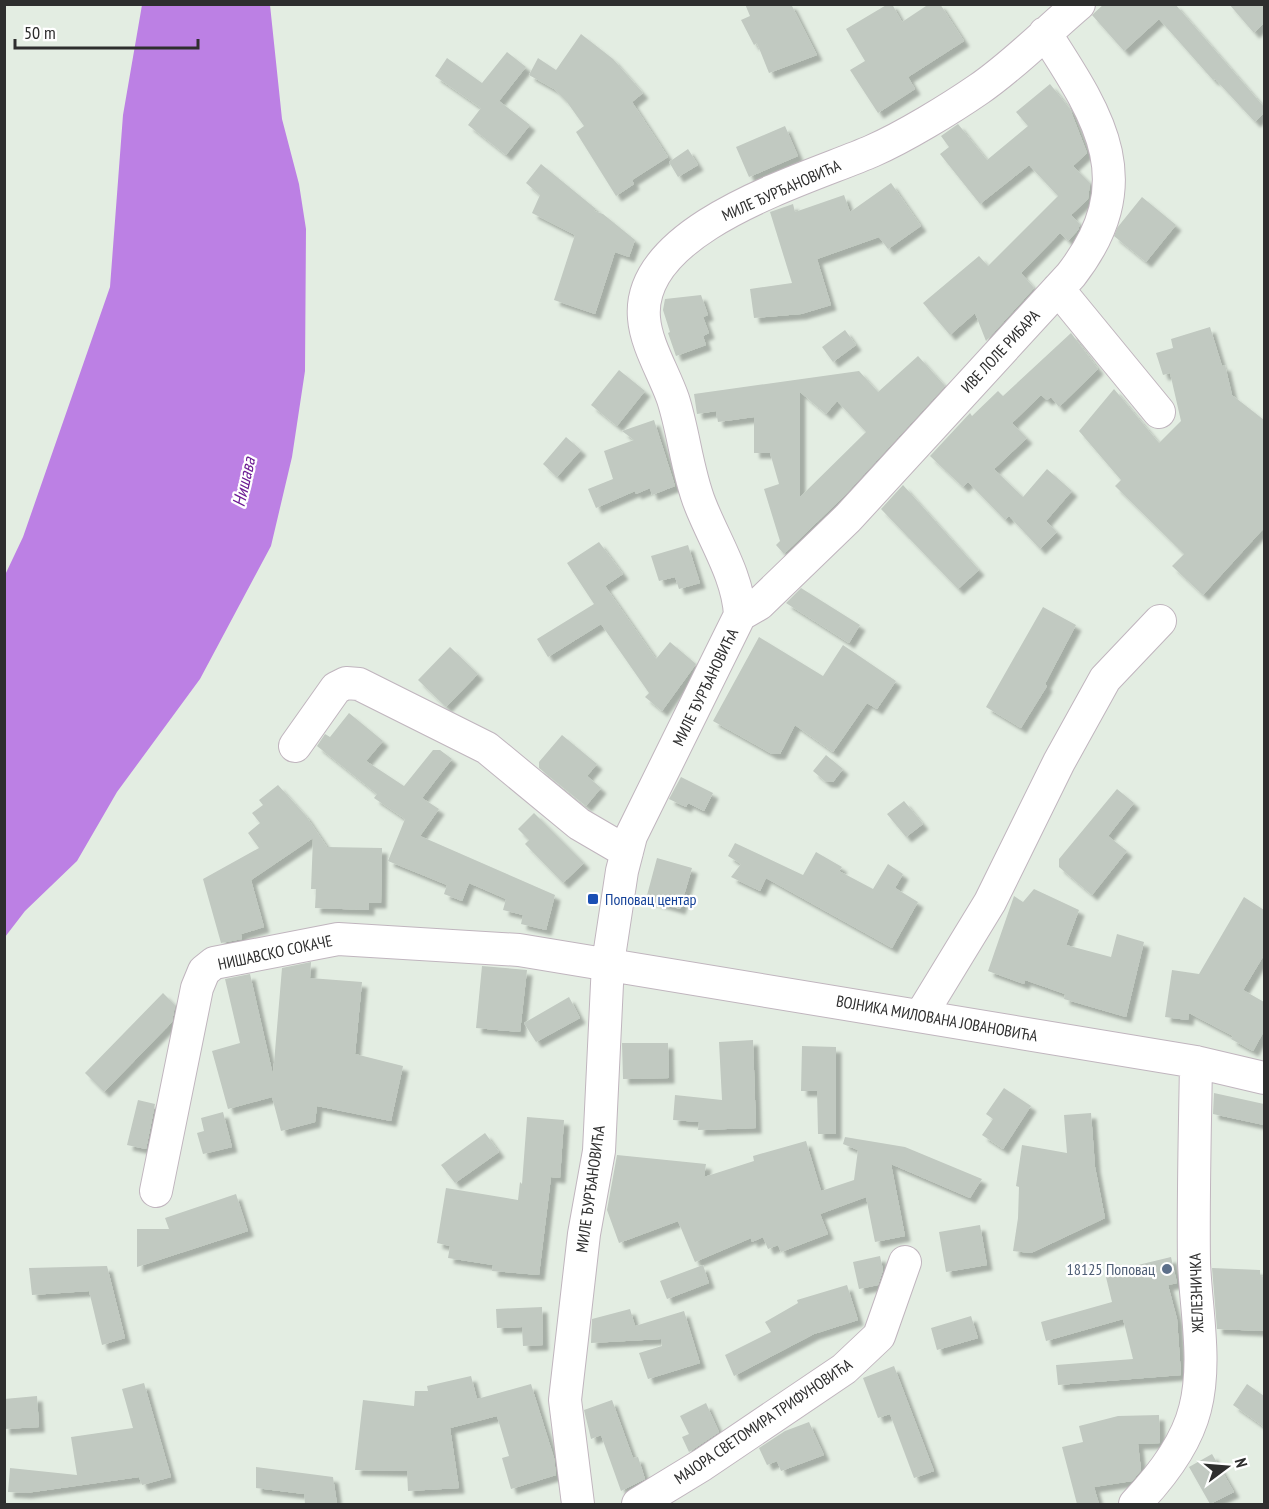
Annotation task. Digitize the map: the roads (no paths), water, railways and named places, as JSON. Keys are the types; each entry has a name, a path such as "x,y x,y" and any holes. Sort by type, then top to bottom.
{"street":[{"name":"МИЛЕ ЂУРЂАНОВИЋА","path":"578,1504 565,1400 584,1234 599,1151 608,963 627,852 631,836 740,615 739,599 734,582 699,502 673,400 644,319 644,300 658,269 690,235 743,204 875,150 980,89 1079,4"},
{"name":"ИВЕ ЛОЛЕ РИБАРА","path":"740,615 759,604 848,518 1058,289 1079,264 1096,235 1107,199 1110,177 1108,156 1093,113 1045,33"},
{"path":"1058,289 1159,412"},
{"path":"921,1015 990,902 1059,762 1105,679 1160,621"},
{"path":"295,746 336,688 346,683 359,684 487,748 579,824 627,852"},
{"name":"НИШАВСКО СОКАЧЕ","path":"156,1191 197,988 204,971 214,963 338,939 519,950 608,963"},
{"name":"ВОЈНИКА МИЛОВАНА ЈОВАНОВИЋА","path":"608,963 1196,1062 1264,1078"},
{"name":"ЖЕЛЕЗНИЧКА","path":"1135,1504 1158,1481 1177,1449 1195,1410 1199,1388 1194,1263 1196,1062"},
{"name":"МАЈОРА СВЕТОМИРА ТРИФУНОВИЋА","path":"638,1504 702,1465 844,1369 879,1336 905,1262"}],"water":[{"name":"Нишава","path":"142,5 270,5 282,119 299,184 306,229 305,371 292,457 271,546 200,679 117,792 77,861 25,911 5,937 5,575 23,537 110,287 123,115"}],"place":[{"name":"Поповац центар","path":"593,899"},
{"name":"18125 Поповац","path":"1167,1269"}]}
